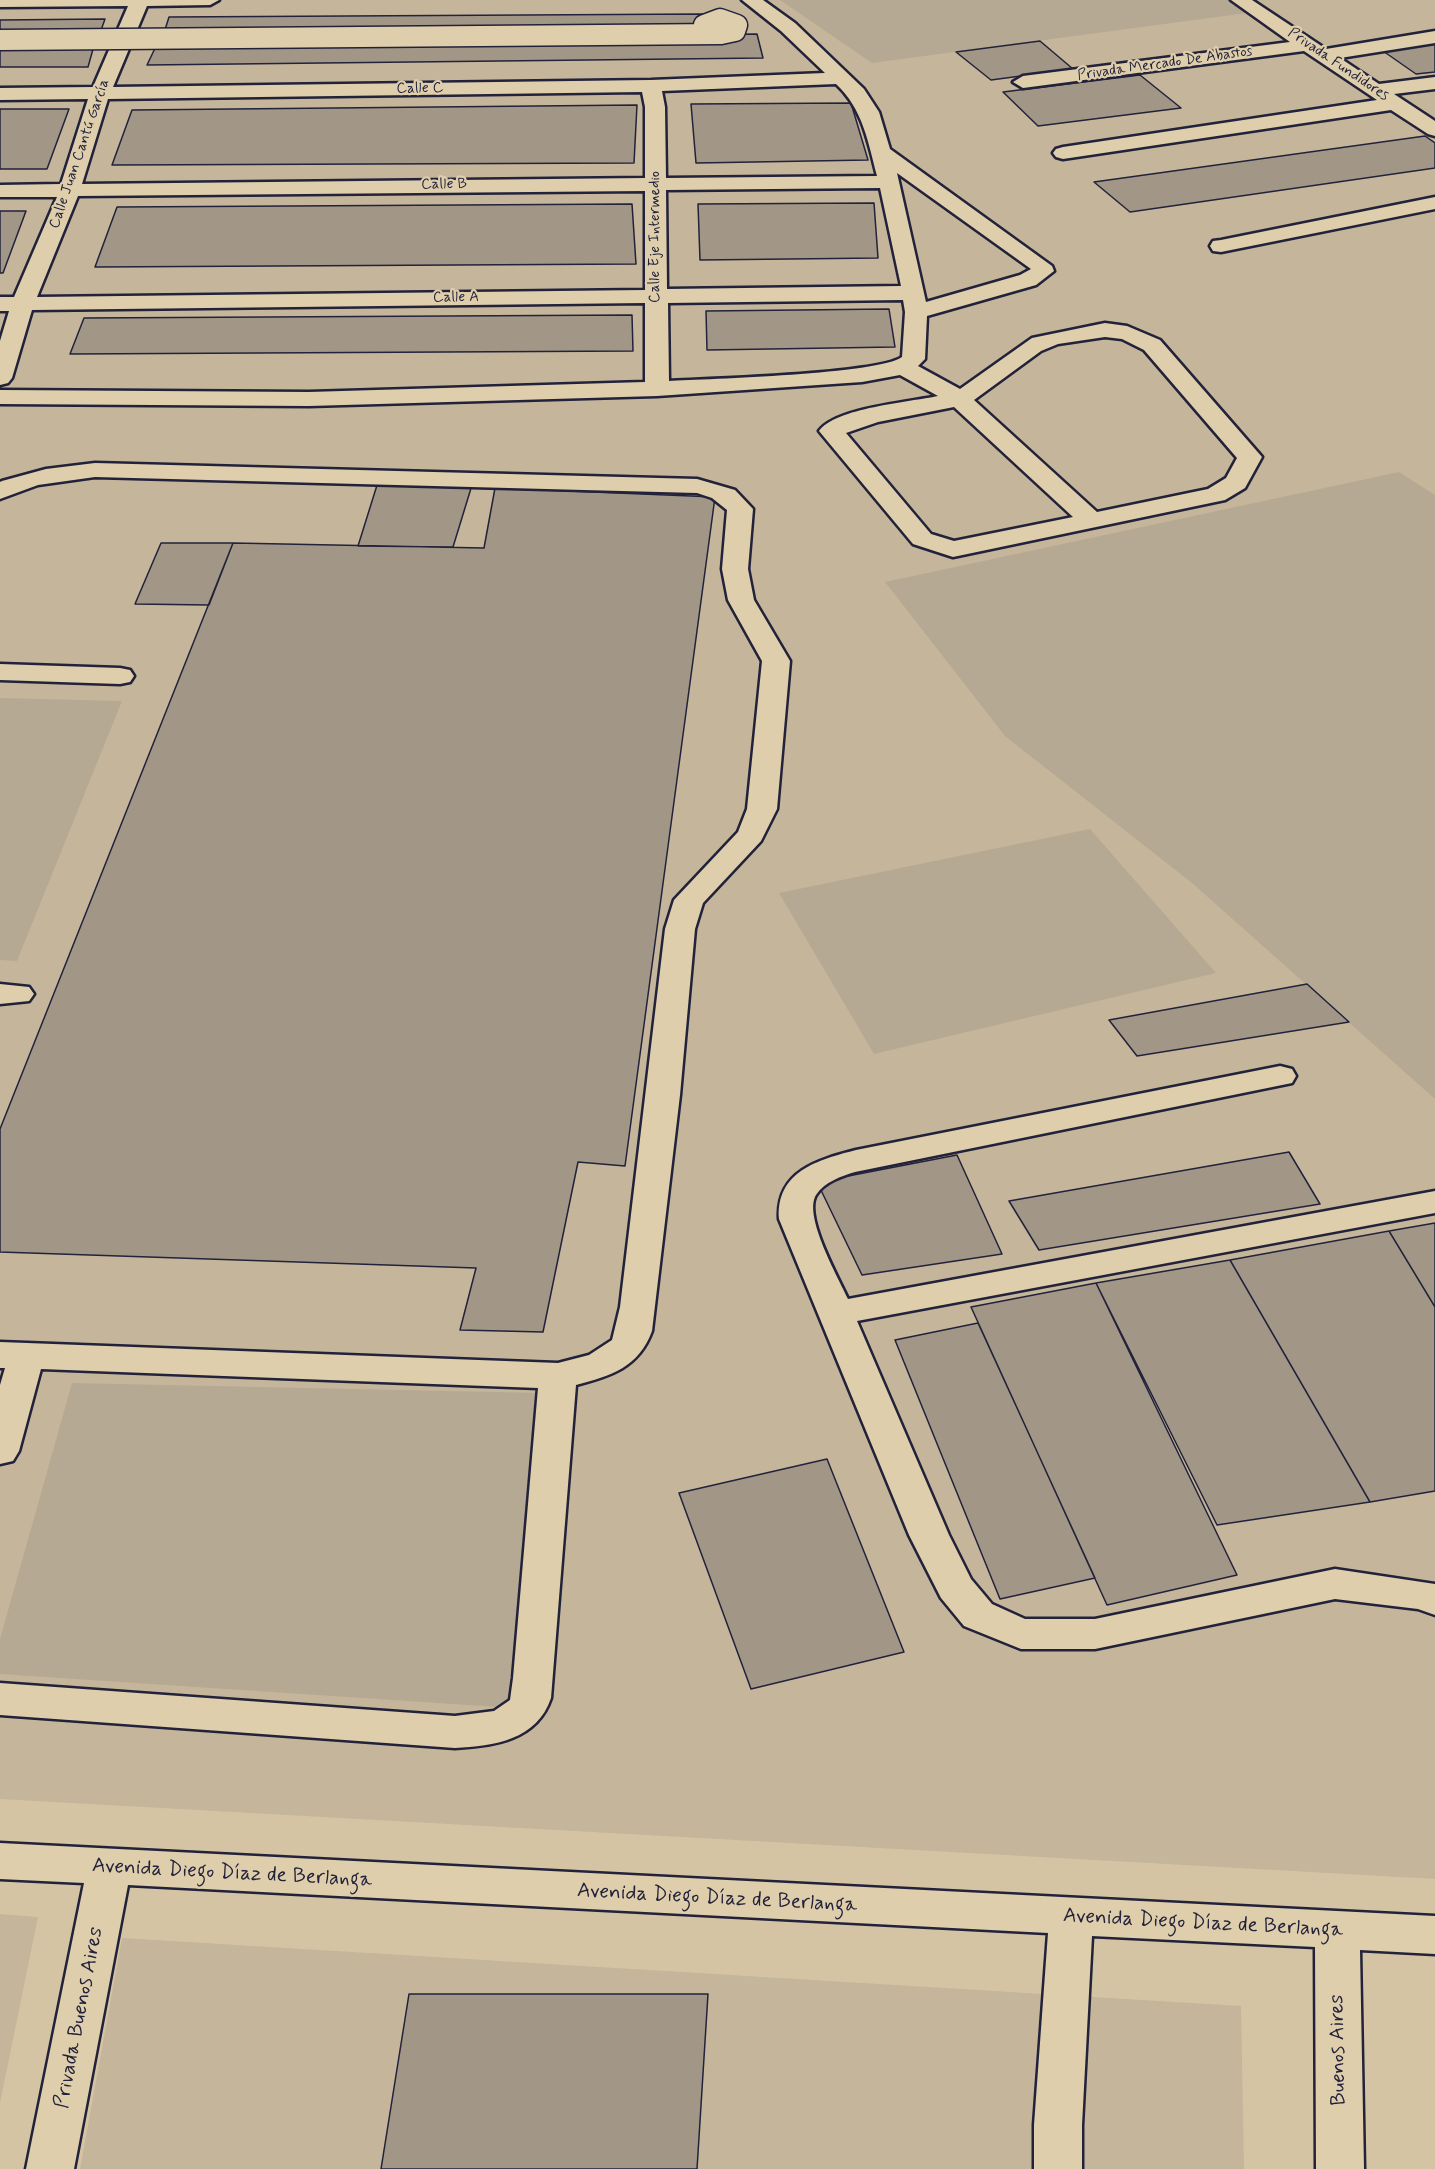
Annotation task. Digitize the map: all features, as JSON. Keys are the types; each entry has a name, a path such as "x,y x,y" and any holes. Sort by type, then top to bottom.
{"street":[{"name":"Calle Juan Cantú García","path":"0,378 23,303 70,190 99,94 140,0"},
{"path":"0,2 210,0"},
{"path":"0,397 297,399 657,389 862,375 903,368 913,359 914,303 889,182 869,112 856,93 788,27 751,0"},
{"path":"1243,2 1275,0"},
{"name":"Privada Fundidores","path":"1243,2 1435,130"},
{"path":"0,40 721,34 735,31 737,25 728,19 719,19 704,25 719,29 788,27"},
{"name":"Privada Mercado De Abastos","path":"1023,82 1435,37"},
{"name":"Calle C","path":"0,94 651,86 841,78"},
{"path":"1375,90 1435,83"},
{"name":"Calle Eje Intermedio","path":"651,86 655,107 657,389"},
{"path":"1063,153 1395,104"},
{"name":"Calle A","path":"0,304 656,296 914,303 1028,280 1039,275 1042,271 1041,266 879,151"},
{"name":"Calle B","path":"0,191 889,182"},
{"path":"1221,246 1435,203"},
{"path":"1105,330 1127,333 1152,345 1250,457 1236,483 1216,495 953,549 922,539 831,431 849,421 958,398 986,386 1012,359 1036,344 1105,330"},
{"path":"903,368 958,398 1090,520"},
{"path":"0,492 13,484 48,475 95,470 697,486 726,493 740,509 735,569 741,600 776,661 762,809 751,835 689,900 680,929 661,1124 638,1286 636,1322 626,1348 597,1367 558,1376 14,1355 0,1451"},
{"path":"0,672 120,676"},
{"path":"1280,1077 879,1155 825,1170 807,1184 795,1201 796,1219 929,1535 955,1588 978,1616 1021,1634 1095,1634 1335,1584 1424,1595 1435,1599"},
{"path":"836,1313 1435,1202"},
{"path":"0,1699 455,1732 486,1731 515,1718 529,1704 534,1678 558,1376"},
{"name":"Avenida Diego Díaz de Berlanga","path":"0,1861 1435,1935"},
{"name":"Privada Buenos Aires","path":"50,2169 109,1868"},
{"path":"1058,2169 1058,2125 1071,1917"},
{"name":"Buenos Aires","path":"1337,1931 1340,2169"}],"shaded area":[{"path":"0,0 1435,0 1435,1879 0,1799"},
{"path":"780,0 1228,0 1247,13 872,63"},
{"path":"1399,472 1435,495 1435,1099 1192,883 1005,736 885,582"},
{"path":"0,698 122,701 17,961 0,960"},
{"path":"1090,829 1216,973 874,1054 779,893"},
{"path":"72,1383 543,1393 513,1708 0,1674 0,1639"},
{"path":"0,1914 38,1917 0,2103"},
{"path":"122,1938 1241,2006 1244,2169 80,2169"}],"building":[{"path":"703,14 705,28 164,33 169,17"},
{"path":"105,19 100,33 0,34 0,20"},
{"path":"757,34 763,58 147,65 158,42"},
{"path":"1040,41 1073,69 991,80 956,52"},
{"path":"95,42 88,67 0,67 0,43"},
{"path":"1435,44 1435,72 1416,74 1383,51"},
{"path":"1140,75 1181,108 1038,126 1003,92"},
{"path":"851,103 868,160 696,163 691,104"},
{"path":"637,105 634,163 112,165 132,110"},
{"path":"0,109 69,109 47,169 0,169"},
{"path":"1425,136 1435,143 1435,168 1130,212 1094,182"},
{"path":"874,203 878,258 700,260 698,204"},
{"path":"632,204 636,264 95,267 117,207"},
{"path":"0,211 26,211 3,273 0,273"},
{"path":"889,309 895,347 707,350 706,311"},
{"path":"632,315 633,351 70,354 84,318"},
{"path":"378,482 472,485 453,547 358,546"},
{"path":"495,488 715,497 625,1166 578,1162 543,1332 460,1330 476,1268 0,1252 0,1129 233,543 484,548"},
{"path":"161,543 233,543 209,605 135,604"},
{"path":"1307,984 1349,1022 1137,1056 1109,1020"},
{"path":"1289,1152 1320,1204 1039,1250 1009,1201"},
{"path":"957,1155 1002,1254 862,1275 817,1182"},
{"path":"1435,1223 1435,1307 1389,1231"},
{"path":"1389,1231 1435,1307 1435,1491 1370,1502 1230,1260"},
{"path":"1230,1260 1370,1502 1217,1525 1096,1283"},
{"path":"1096,1283 1237,1575 1107,1605 971,1307"},
{"path":"978,1323 1095,1578 1000,1599 895,1340"},
{"path":"827,1459 904,1652 751,1689 679,1493"},
{"path":"409,1994 708,1994 697,2169 381,2169"}]}
